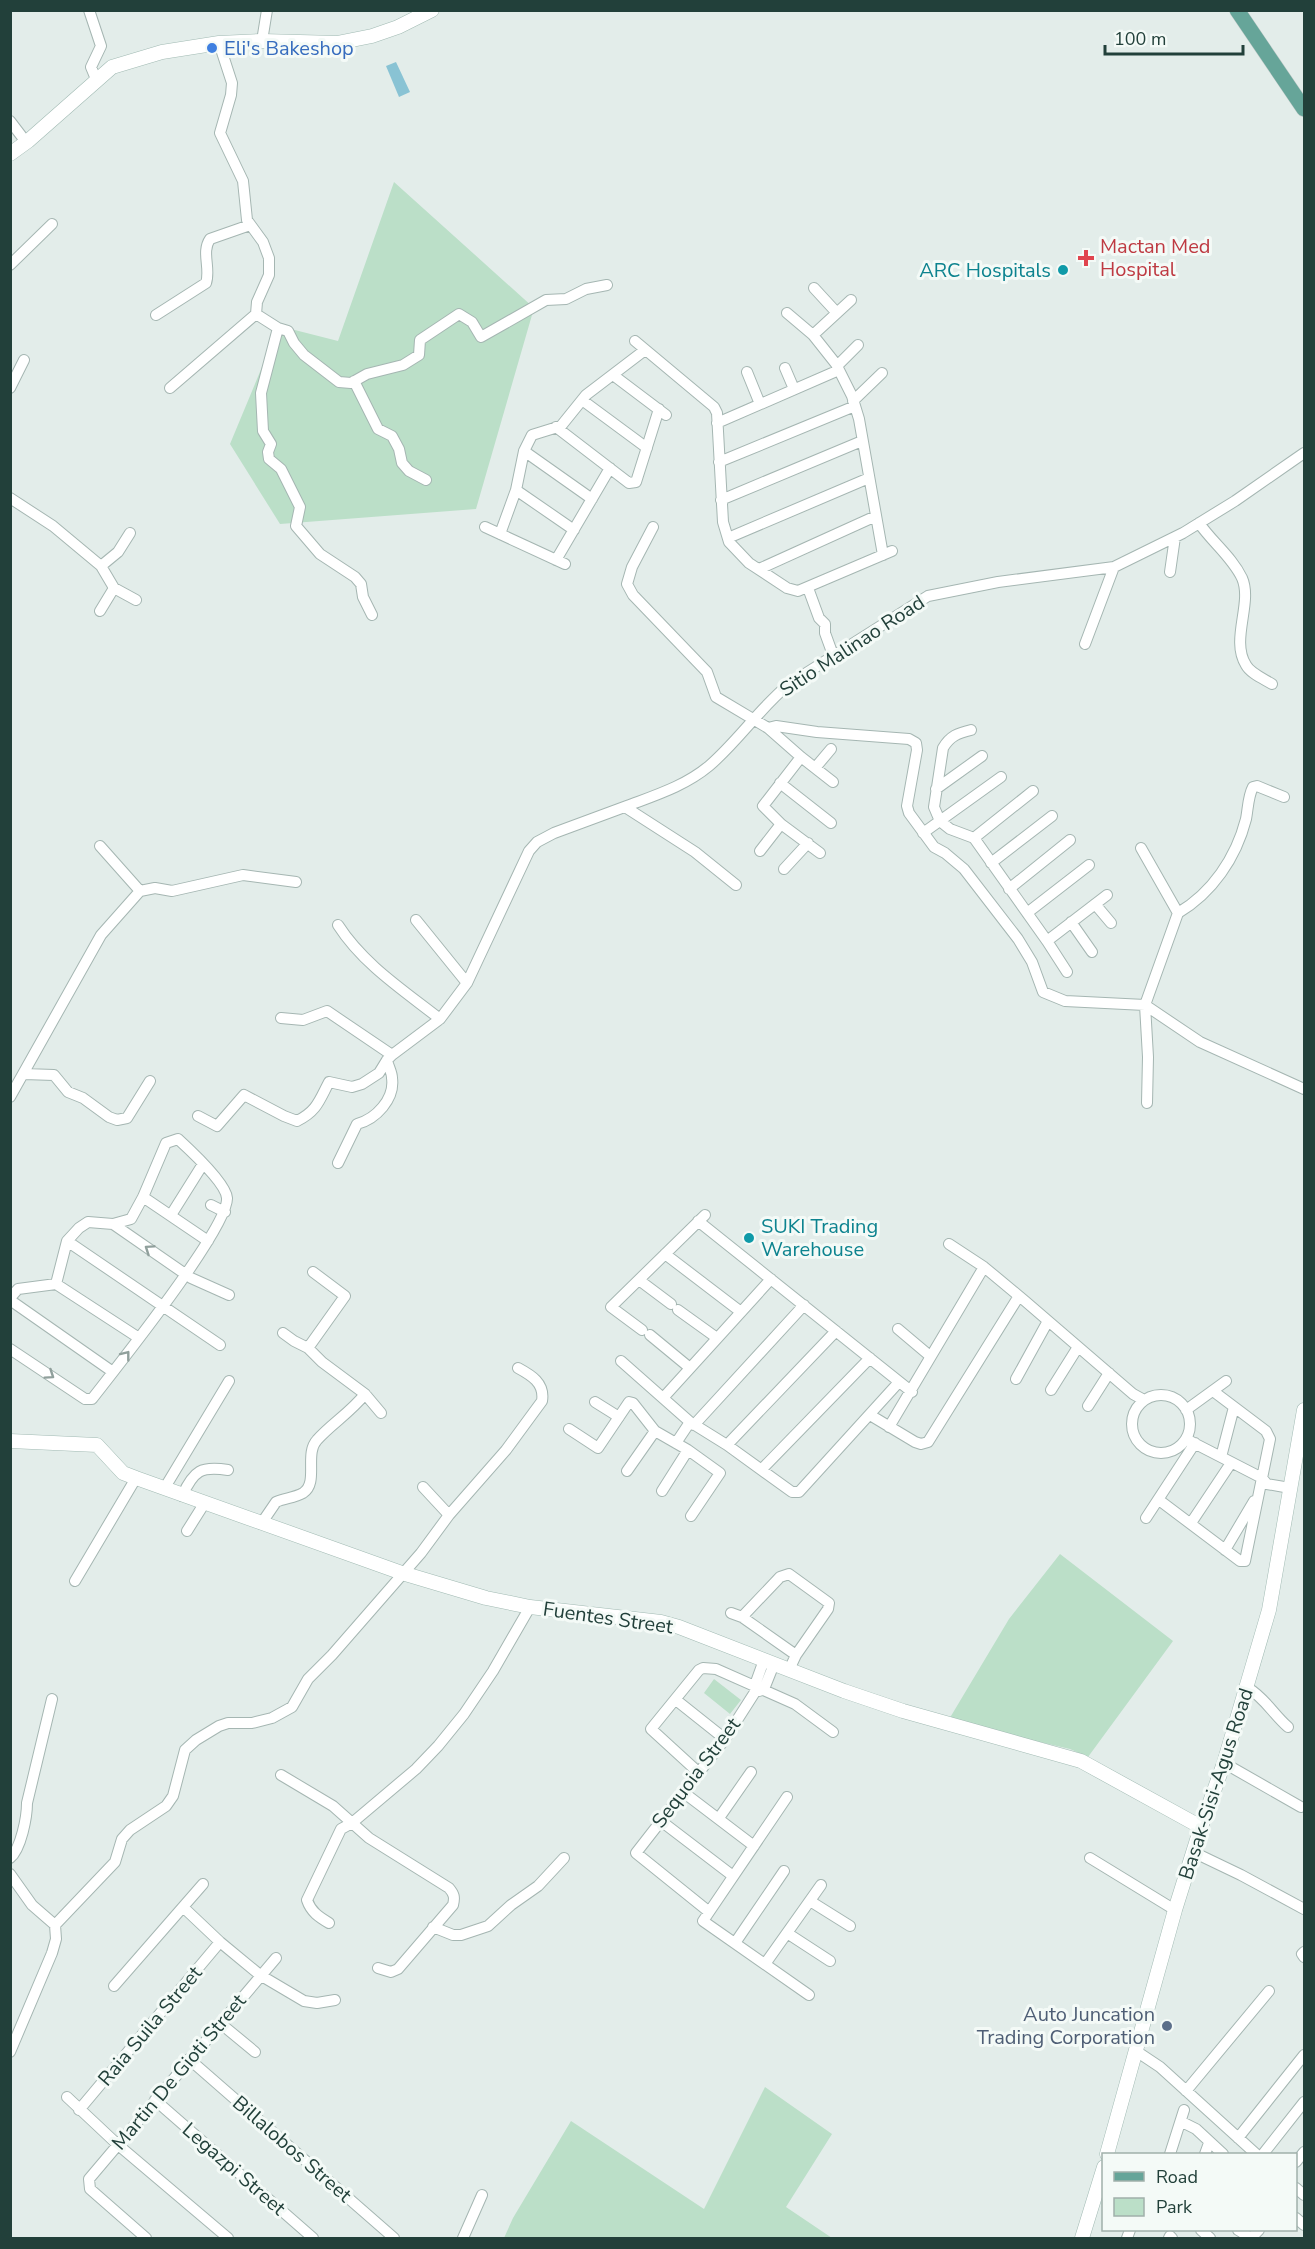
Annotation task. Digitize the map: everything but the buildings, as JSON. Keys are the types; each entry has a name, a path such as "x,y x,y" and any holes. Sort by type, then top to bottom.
{"main road":[{"path":"1236,10 1305,109"}],"street":[{"path":"89,10 101,46 91,67 96,79"},
{"path":"262,41 267,10"},
{"path":"10,154 27,142 112,67 162,52 219,43 262,41 337,43 372,36 398,27 432,10"},
{"path":"170,388 256,314 257,302 269,275 269,258 263,242 250,225 245,211 241,175 219,133 231,95 232,83 219,43"},
{"path":"10,121 27,142"},
{"path":"10,265 52,224"},
{"path":"156,315 206,283 208,276 206,248 210,239 250,225"},
{"path":"256,314 278,328 288,331 304,355 332,378 339,382 351,383 367,374 403,365 419,355 420,340 459,314 472,322 481,337 546,300 566,299 586,289 608,285"},
{"path":"814,288 837,313"},
{"path":"813,335 850,300"},
{"path":"635,341 714,407 723,522 728,538 749,563 787,588 798,591 887,553 876,516 860,419 854,403 838,368 813,335 787,313"},
{"path":"278,328 261,393 263,431 271,444 268,452 269,459 281,469 300,507 296,526 320,554 361,584 363,597 372,615"},
{"path":"717,423 838,368 858,345"},
{"path":"501,534 516,490 524,451 532,435 561,426 582,400 645,350"},
{"path":"10,388 24,360"},
{"path":"784,368 794,389"},
{"path":"747,372 760,404"},
{"path":"719,462 854,403 882,373"},
{"path":"556,427 629,483 636,482 646,448 662,412 613,375"},
{"path":"354,381 378,429 392,436 399,449 402,463 409,471 426,480"},
{"path":"582,400 646,448"},
{"path":"721,500 862,441"},
{"path":"524,451 592,499"},
{"name":"Sitio Malinao Road","path":"198,1116 217,1126 244,1095 284,1116 297,1120 309,1115 315,1109 329,1082 352,1087 362,1084 379,1073 389,1057 440,1019 467,983 529,851 537,843 554,833 674,789 693,778 731,745 770,700 833,655 928,596 998,582 1114,567 1199,523 1305,453"},
{"path":"485,527 561,562 574,530 610,468"},
{"path":"728,538 869,478"},
{"path":"516,490 574,530"},
{"path":"10,498 53,526 101,566 114,588 136,600"},
{"path":"759,569 876,516"},
{"path":"1199,523 1209,538 1233,563 1242,579 1245,597 1241,614 1241,654 1246,667 1272,684"},
{"path":"653,527 632,567 627,584 633,595 707,672 716,697 768,728 833,782"},
{"path":"101,566 118,552 130,533"},
{"path":"1170,572 1175,537"},
{"path":"1084,644 1114,567"},
{"path":"100,610 114,588"},
{"path":"808,588 819,618 825,624 825,633 833,655"},
{"path":"768,728 776,726 817,732 909,739 916,743 917,750 907,806 909,813 934,847 964,869 1018,939 1032,962 1043,992 1065,1001 1145,1005 1200,1041 1305,1089"},
{"path":"971,730 958,733 943,748 934,807 940,821 950,829 974,838 1067,972"},
{"path":"815,768 831,749"},
{"path":"936,789 982,756"},
{"path":"801,757 762,804 781,824 820,853"},
{"path":"923,833 1001,777"},
{"path":"780,783 831,823"},
{"path":"1147,1103 1148,1057 1145,1005 1178,913 1195,903 1205,890 1219,879 1228,864 1245,821 1253,787 1257,786 1284,797"},
{"path":"974,838 1033,790"},
{"path":"625,807 695,852 736,885"},
{"path":"991,863 1052,816"},
{"path":"760,850 781,824"},
{"path":"1009,889 1070,840"},
{"path":"784,869 808,843"},
{"path":"100,846 140,891"},
{"path":"1141,848 1178,913"},
{"path":"1027,913 1089,865"},
{"path":"10,1097 101,935 140,891 155,888 172,891 243,875 296,882"},
{"path":"1047,941 1107,895"},
{"path":"1095,904 1110,923"},
{"path":"416,920 467,983"},
{"path":"1071,922 1092,952"},
{"path":"338,925 352,946 440,1019"},
{"path":"281,1018 303,1020 327,1011 389,1057 393,1079 388,1098 373,1118 357,1124 338,1163"},
{"path":"24,1074 54,1076 68,1092 83,1098 109,1118 117,1120 127,1118 150,1081"},
{"path":"10,1349 89,1400 92,1399 208,1241 225,1212 227,1197 225,1189 191,1150 178,1140 170,1140 166,1143 143,1197 131,1218 112,1224 88,1222 67,1241 56,1284"},
{"path":"171,1215 202,1164"},
{"path":"143,1197 208,1241"},
{"path":"211,1205 225,1212"},
{"path":"690,1368 611,1307 702,1218 771,1279 912,1392"},
{"path":"112,1224 185,1274 229,1295"},
{"path":"67,1241 220,1345"},
{"path":"949,1244 984,1267 1133,1394 1144,1400"},
{"path":"665,1254 741,1312"},
{"path":"889,1427 912,1392 930,1356 984,1267"},
{"path":"308,1348 345,1296 313,1272"},
{"path":"663,1398 771,1279"},
{"path":"639,1280 717,1338"},
{"path":"113,1372 10,1299 18,1290 56,1284 139,1338"},
{"path":"870,1415 921,1444 928,1442 1018,1296"},
{"path":"676,1443 692,1423 804,1305"},
{"path":"1016,1379 1048,1321"},
{"path":"898,1329 930,1356"},
{"path":"727,1445 836,1331"},
{"path":"283,1333 308,1348 322,1362 365,1394 381,1413"},
{"path":"1051,1390 1078,1347"},
{"path":"762,1470 870,1358"},
{"path":"621,1361 692,1423 727,1445 787,1490 799,1492 899,1382"},
{"path":"55,1925 115,1862 122,1839 130,1830 166,1806 176,1786 185,1750 196,1740 219,1726 272,1719 292,1707 308,1679 332,1656 421,1553 449,1515 506,1450 542,1401 539,1382 532,1375 518,1368"},
{"path":"1088,1406 1109,1373"},
{"path":"164,1489 229,1381"},
{"path":"1186,1410 1226,1381"},
{"path":"1159,1500 1240,1561 1245,1561 1270,1439 1269,1435 1213,1390"},
{"path":"261,1524 276,1502 296,1497 309,1487 311,1456 316,1440 356,1406 365,1394"},
{"path":"1146,1518 1159,1500 1190,1441 1190,1424 1186,1410 1180,1402 1167,1395 1158,1395 1144,1400 1135,1410 1131,1424 1135,1437 1143,1448 1156,1453 1170,1452 1190,1441 1262,1478 1267,1484 1291,1485"},
{"path":"595,1402 619,1417"},
{"path":"569,1429 598,1448 629,1402 633,1403 655,1431 688,1450 720,1473 692,1516"},
{"path":"1191,1524 1226,1460 1234,1407"},
{"name":"Basak-Sisi-Agus Road","path":"1107,2153 1175,1910 1248,1688 1269,1610 1291,1485 1301,1446 1305,1410"},
{"path":"627,1471 655,1431"},
{"name":"Fuentes Street","path":"11,1444 97,1445 123,1473 402,1574 486,1598 530,1607 661,1622 903,1711 1081,1761 1201,1827"},
{"path":"662,1491 688,1450"},
{"path":"182,1496 188,1482 198,1471 211,1467 228,1470"},
{"path":"75,1581 136,1478"},
{"path":"423,1487 449,1515"},
{"path":"1225,1550 1258,1495"},
{"path":"187,1531 204,1504"},
{"path":"789,1670 796,1655 828,1609 829,1603 789,1575 784,1575 736,1615 796,1655"},
{"path":"329,1923 316,1915 310,1907 308,1896 337,1834 416,1769 438,1746 464,1714 493,1671 530,1607"},
{"name":"Sequoia Street","path":"706,1916 636,1853 725,1739 758,1689 769,1662"},
{"path":"698,1772 651,1729 703,1668 716,1669 795,1704 833,1732"},
{"path":"1248,1688 1259,1695 1274,1715 1288,1727"},
{"path":"10,1858 14,1856 18,1846 27,1815 27,1803 52,1699"},
{"path":"676,1700 725,1739"},
{"path":"1224,1763 1301,1807"},
{"path":"719,1818 751,1772"},
{"path":"281,1775 333,1806 369,1838 453,1892 455,1897 453,1905 398,1969 391,1972 378,1968"},
{"path":"683,1792 754,1846"},
{"path":"787,1797 706,1916 735,1943 809,1995"},
{"path":"661,1821 733,1876"},
{"path":"1193,1852 1305,1910"},
{"path":"433,1927 453,1935 461,1935 488,1926 511,1905 538,1886 564,1858"},
{"path":"1090,1858 1175,1910"},
{"path":"735,1943 784,1871"},
{"path":"10,1874 32,1905 55,1925 56,1939 10,2052"},
{"path":"114,1986 203,1884"},
{"path":"765,1964 821,1885"},
{"path":"810,1900 849,1926"},
{"path":"183,1907 260,1975 304,2001 317,2003 334,2000"},
{"path":"787,1933 830,1961"},
{"name":"Raia Suila Street","path":"79,2110 220,1942"},
{"name":"Martin De Gioti Street","path":"146,2238 90,2189 89,2179 276,1958"},
{"path":"1186,2091 1269,1990"},
{"path":"220,2023 255,2052"},
{"path":"1136,2051 1160,2067 1255,2153"},
{"path":"1238,2138 1305,2055"},
{"name":"Billalobos Street","path":"189,2059 394,2238"},
{"path":"67,2097 117,2144 228,2238"},
{"name":"Legazpi Street","path":"155,2100 313,2238"},
{"path":"1264,2153 1305,2102"},
{"path":"1170,2153 1183,2116 1222,2153"},
{"path":"1205,2153 1209,2143"},
{"path":"1083,2238 1102,2174"},
{"path":"463,2238 482,2195"},
{"path":"1241,2231 1251,2238 1257,2231"}],"green space":[{"path":"394,182 534,308 476,509 280,524 230,444 279,326 338,341"},
{"path":"1060,1554 1173,1641 1088,1757 1070,1749 948,1721 1009,1619"},
{"path":"714,1679 741,1700 730,1714 704,1693"},
{"path":"765,2087 832,2134 786,2207 832,2238 504,2238 513,2218 571,2121 704,2209"}],"water":[{"path":"396,62 410,92 399,97 386,66"}],"place":[{"name":"Eli's Bakeshop","path":"212,48"},
{"name":"Mactan Med Hospital","path":"1086,258"},
{"name":"ARC Hospitals","path":"1063,270"},
{"name":"SUKI Trading Warehouse","path":"749,1238"},
{"name":"Auto Juncation Trading Corporation","path":"1167,2026"}]}
